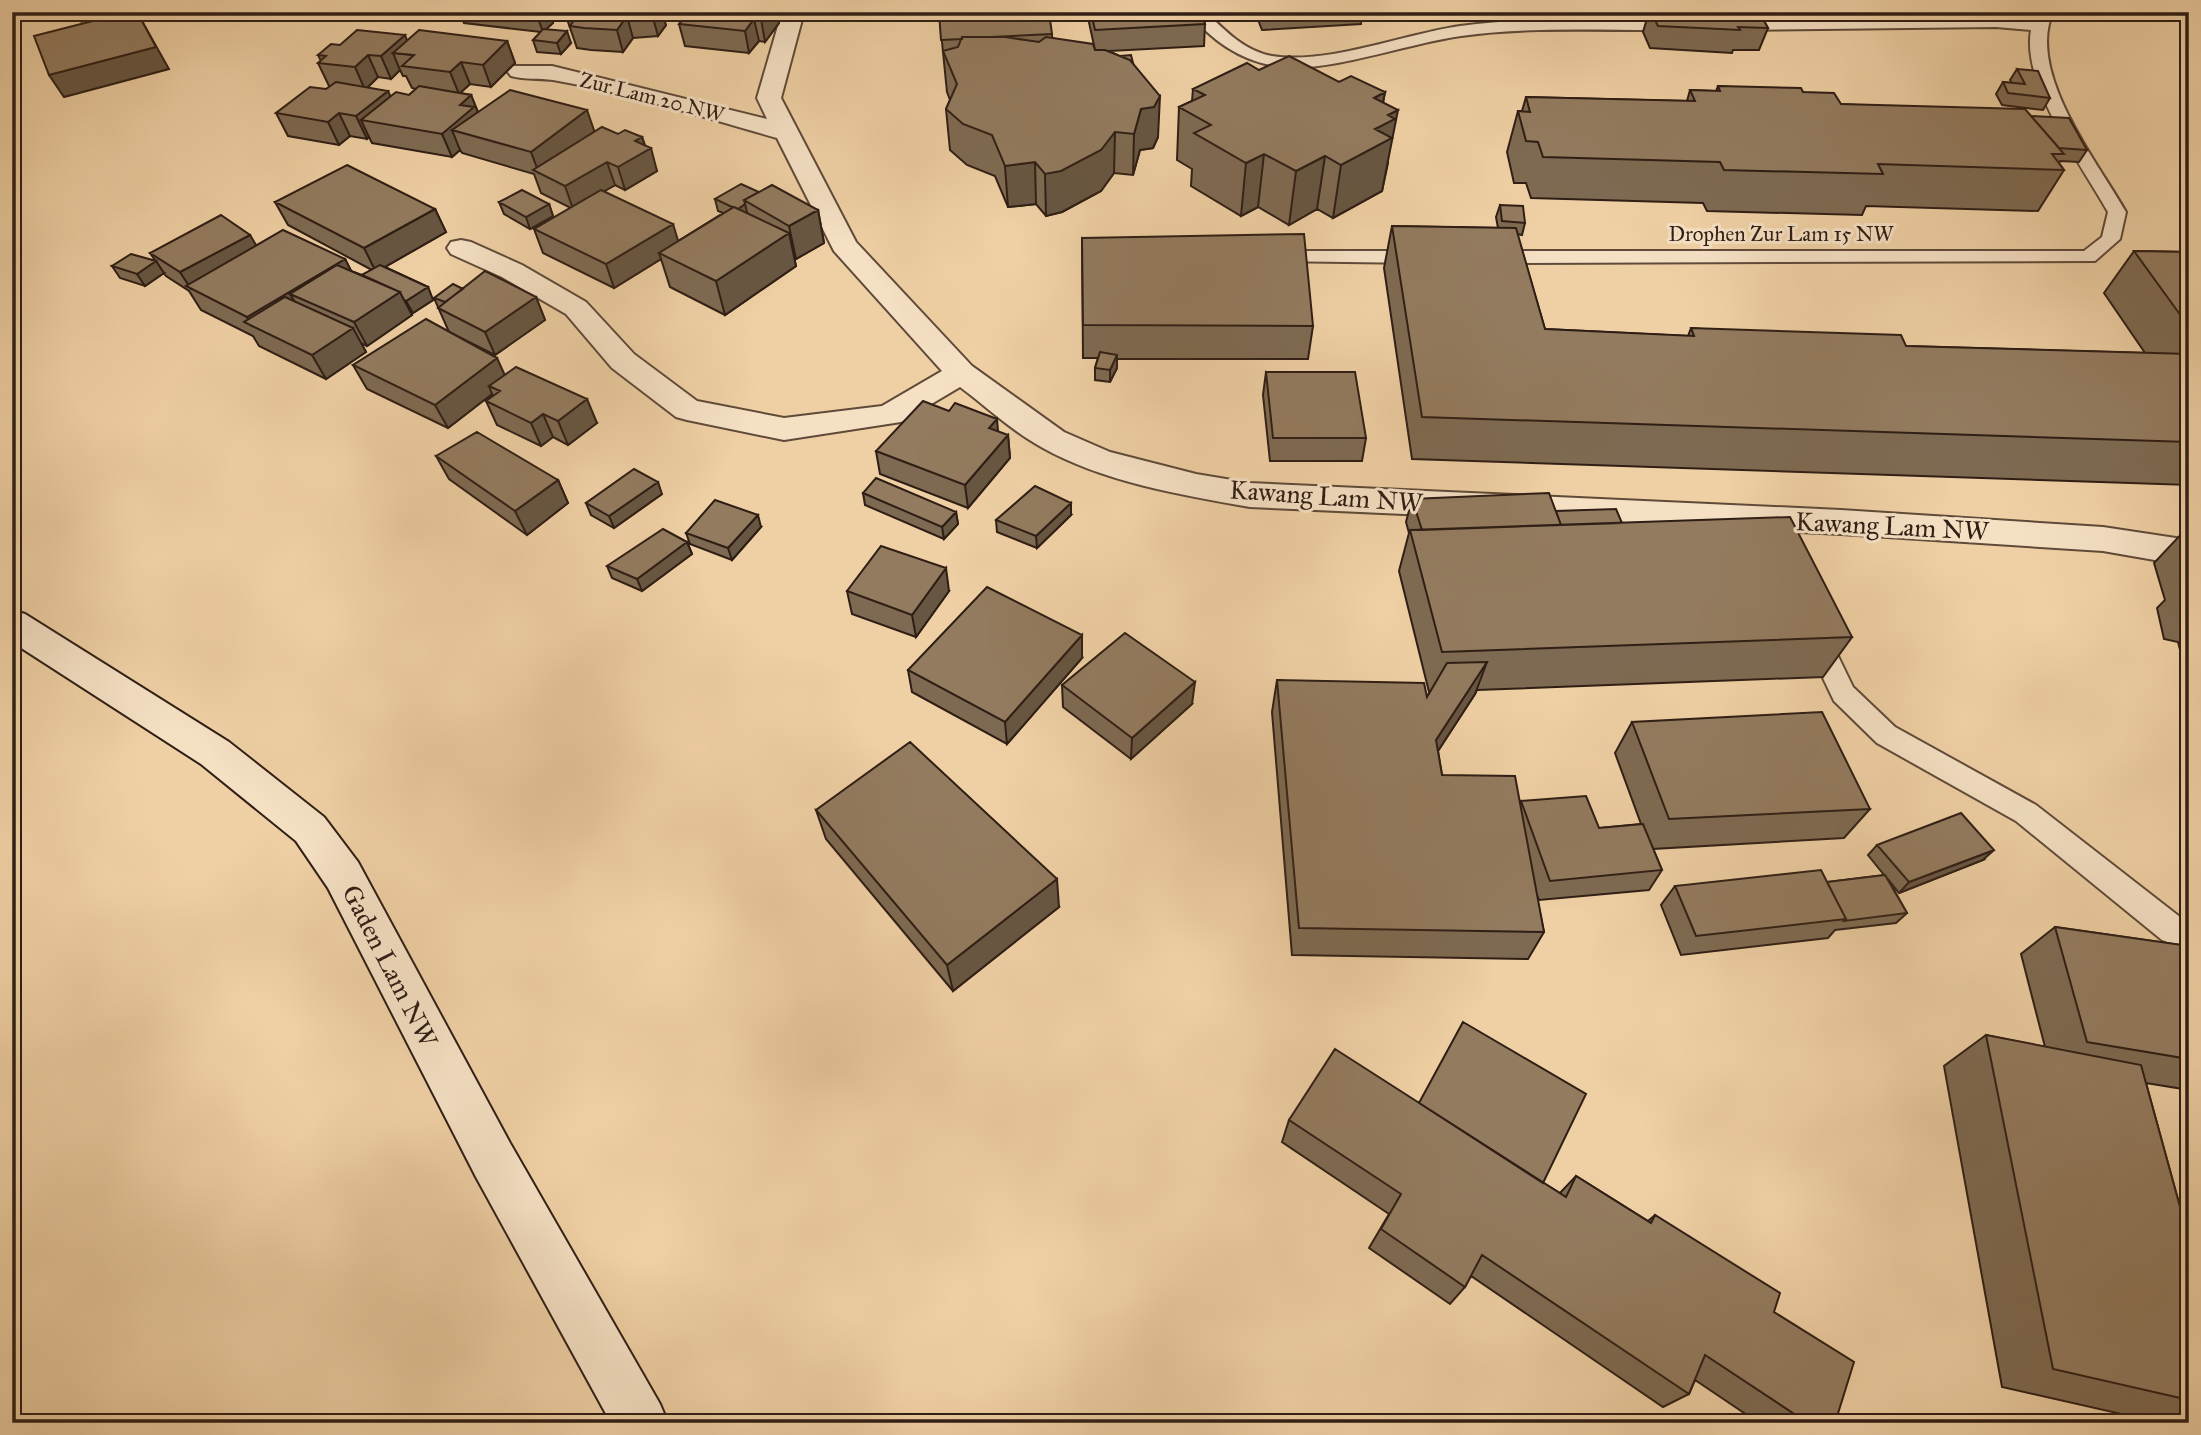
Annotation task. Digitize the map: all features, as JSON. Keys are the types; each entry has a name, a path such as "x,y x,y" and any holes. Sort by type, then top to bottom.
{"street":[{"name":"Kawang Lam NW","path":"793,12 769,98 844,245 961,373 1053,440 1100,461 1196,486 1250,495 1765,531 2103,539 2189,553"},
{"name":"Zur Lam 20 NW","path":"519,71 552,73 721,113 784,132"},
{"path":"461,248 512,271 576,308 623,361 687,410 784,429 890,415 961,373"},
{"name":"Gaden Lam NW","path":"12,624 215,753 310,829 343,875 493,1160 641,1423"}],"lane":[{"path":"1197,12 1236,50 1278,62 1302,63 1460,31 1507,27 1691,25"},
{"path":"1450,12 1460,31"},
{"path":"1716,25 1996,22 2041,19"},
{"name":"Drophen Zur Lam 15 NW","path":"1475,257 2088,257 2102,249 2113,237 2118,225 2117,212 2045,80 2038,58 2041,19"},
{"path":"1253,257 1434,257"},
{"path":"1807,618 1843,694 1886,735 2026,813 2062,839 2172,931 2189,937"}],"building":[{"path":"137,12 156,47 49,75 34,36"},
{"path":"469,12 548,12 539,21"},
{"path":"580,12 653,12 627,16 617,30 570,26"},
{"path":"766,12 761,19 754,19 745,31 679,24 687,15 680,14"},
{"path":"939,12 1049,12 1052,34 941,40"},
{"path":"1091,12 1201,12 1205,24 1095,30"},
{"path":"1651,12 1759,12 1768,28 1738,27 1740,30 1658,26"},
{"path":"543,29 567,31 557,43 533,40"},
{"path":"357,30 405,35 381,56 368,55 355,67 318,63 326,56 318,55 331,44 340,45"},
{"path":"419,30 507,41 483,65 461,62 450,72 402,66 414,55 393,53"},
{"path":"962,37 1005,37 1039,42 1046,37 1093,44 1095,50 1105,50 1130,60 1160,96 1154,107 1141,109 1134,134 1115,132 1101,150 1061,171 1045,174 1035,162 1005,166 992,135 963,124 946,109 957,84 943,51 958,47"},
{"path":"1131,55 1133,63 1120,56"},
{"path":"1289,56 1339,82 1351,76 1385,92 1374,98 1398,110 1388,115 1395,119 1375,129 1392,138 1341,165 1325,156 1296,171 1264,154 1246,163 1194,133 1211,125 1179,107 1205,95 1193,89 1247,63 1259,70"},
{"path":"2017,69 2038,71 2050,98 2008,93 2003,82 2025,84"},
{"path":"336,82 388,91 356,116 339,113 328,122 276,113 310,87 326,89"},
{"path":"419,86 471,95 460,105 474,107 442,134 361,120 396,92 409,95"},
{"path":"1718,86 1801,88 1803,92 1834,93 1841,104 2025,109 2064,154 2052,154 2064,170 1878,164 1883,174 1724,170 1720,162 1543,157 1538,142 1526,141 1518,111 1530,112 1526,97 1695,101 1690,90 1720,91"},
{"path":"510,90 587,110 531,152 452,130"},
{"path":"2031,116 2069,118 2087,150 2059,148"},
{"path":"602,127 618,134 625,130 642,137 635,141 651,148 618,167 607,162 565,186 533,170"},
{"path":"347,165 435,209 364,248 275,202"},
{"path":"741,184 759,192 744,200 745,204 738,209 715,199"},
{"path":"772,185 818,210 789,226 744,200"},
{"path":"522,190 549,204 526,217 499,202"},
{"path":"601,190 673,224 606,264 534,229"},
{"path":"1500,205 1523,206 1525,223 1502,221"},
{"path":"734,207 789,233 716,281 659,253"},
{"path":"221,215 250,235 180,272 150,253"},
{"path":"1392,226 1516,228 1545,329 1694,336 1691,328 1901,335 1906,346 2189,354 2189,442 1422,417"},
{"path":"283,230 345,259 247,317 186,286"},
{"path":"1304,234 1313,326 1083,325 1082,238"},
{"path":"2134,251 2189,252 2189,327"},
{"path":"131,254 156,261 137,274 112,266"},
{"path":"337,265 400,292 354,322 290,294"},
{"path":"380,265 428,287 406,301 400,292 362,275"},
{"path":"485,271 536,297 485,332 438,308"},
{"path":"453,284 463,289 445,302 434,298"},
{"path":"285,297 353,328 312,355 244,322"},
{"path":"426,319 497,358 435,405 353,365"},
{"path":"1100,352 1117,355 1110,370 1095,368"},
{"path":"516,367 587,399 558,421 543,414 531,423 486,401 500,391 489,386"},
{"path":"1266,372 1355,372 1366,438 1273,438"},
{"path":"923,401 949,411 955,403 997,419 989,428 1008,435 965,485 876,451"},
{"path":"477,432 558,480 515,511 436,456"},
{"path":"634,469 658,482 609,516 586,503"},
{"path":"876,478 956,512 942,527 863,493"},
{"path":"1035,486 1071,503 1036,536 996,520"},
{"path":"1549,493 1561,525 1422,530 1412,499"},
{"path":"715,500 758,515 728,548 686,533"},
{"path":"1616,509 1622,523 1561,525 1556,511"},
{"path":"1790,517 1852,637 1442,652 1410,530"},
{"path":"663,529 687,542 637,579 607,566"},
{"path":"881,546 946,568 912,615 847,591"},
{"path":"987,587 1082,635 1005,722 908,670"},
{"path":"1125,633 1195,682 1132,738 1062,685"},
{"path":"1487,662 1436,740 1442,775 1515,776 1544,932 1299,928 1277,680 1424,683 1427,697 1447,663"},
{"path":"1822,712 1870,809 1669,819 1632,722"},
{"path":"910,742 1057,879 947,965 816,810"},
{"path":"1586,796 1599,828 1643,824 1662,870 1550,881 1521,801"},
{"path":"1961,813 1994,850 1909,882 1877,845"},
{"path":"1821,870 1846,919 1696,936 1675,886"},
{"path":"1885,875 1907,913 1844,921 1846,919 1827,882"},
{"path":"2055,927 2189,946 2189,1059 2087,1042"},
{"path":"1463,1022 1586,1094 1543,1183 1419,1103"},
{"path":"1986,1035 2141,1065 2185,1225 2189,1225 2189,1400 2053,1369"},
{"path":"1335,1049 1566,1197 1576,1176 1651,1223 1655,1215 1780,1293 1774,1312 1854,1362 1835,1423 1808,1423 1705,1355 1689,1394 1482,1255 1465,1287 1381,1229 1401,1194 1289,1120"}]}
